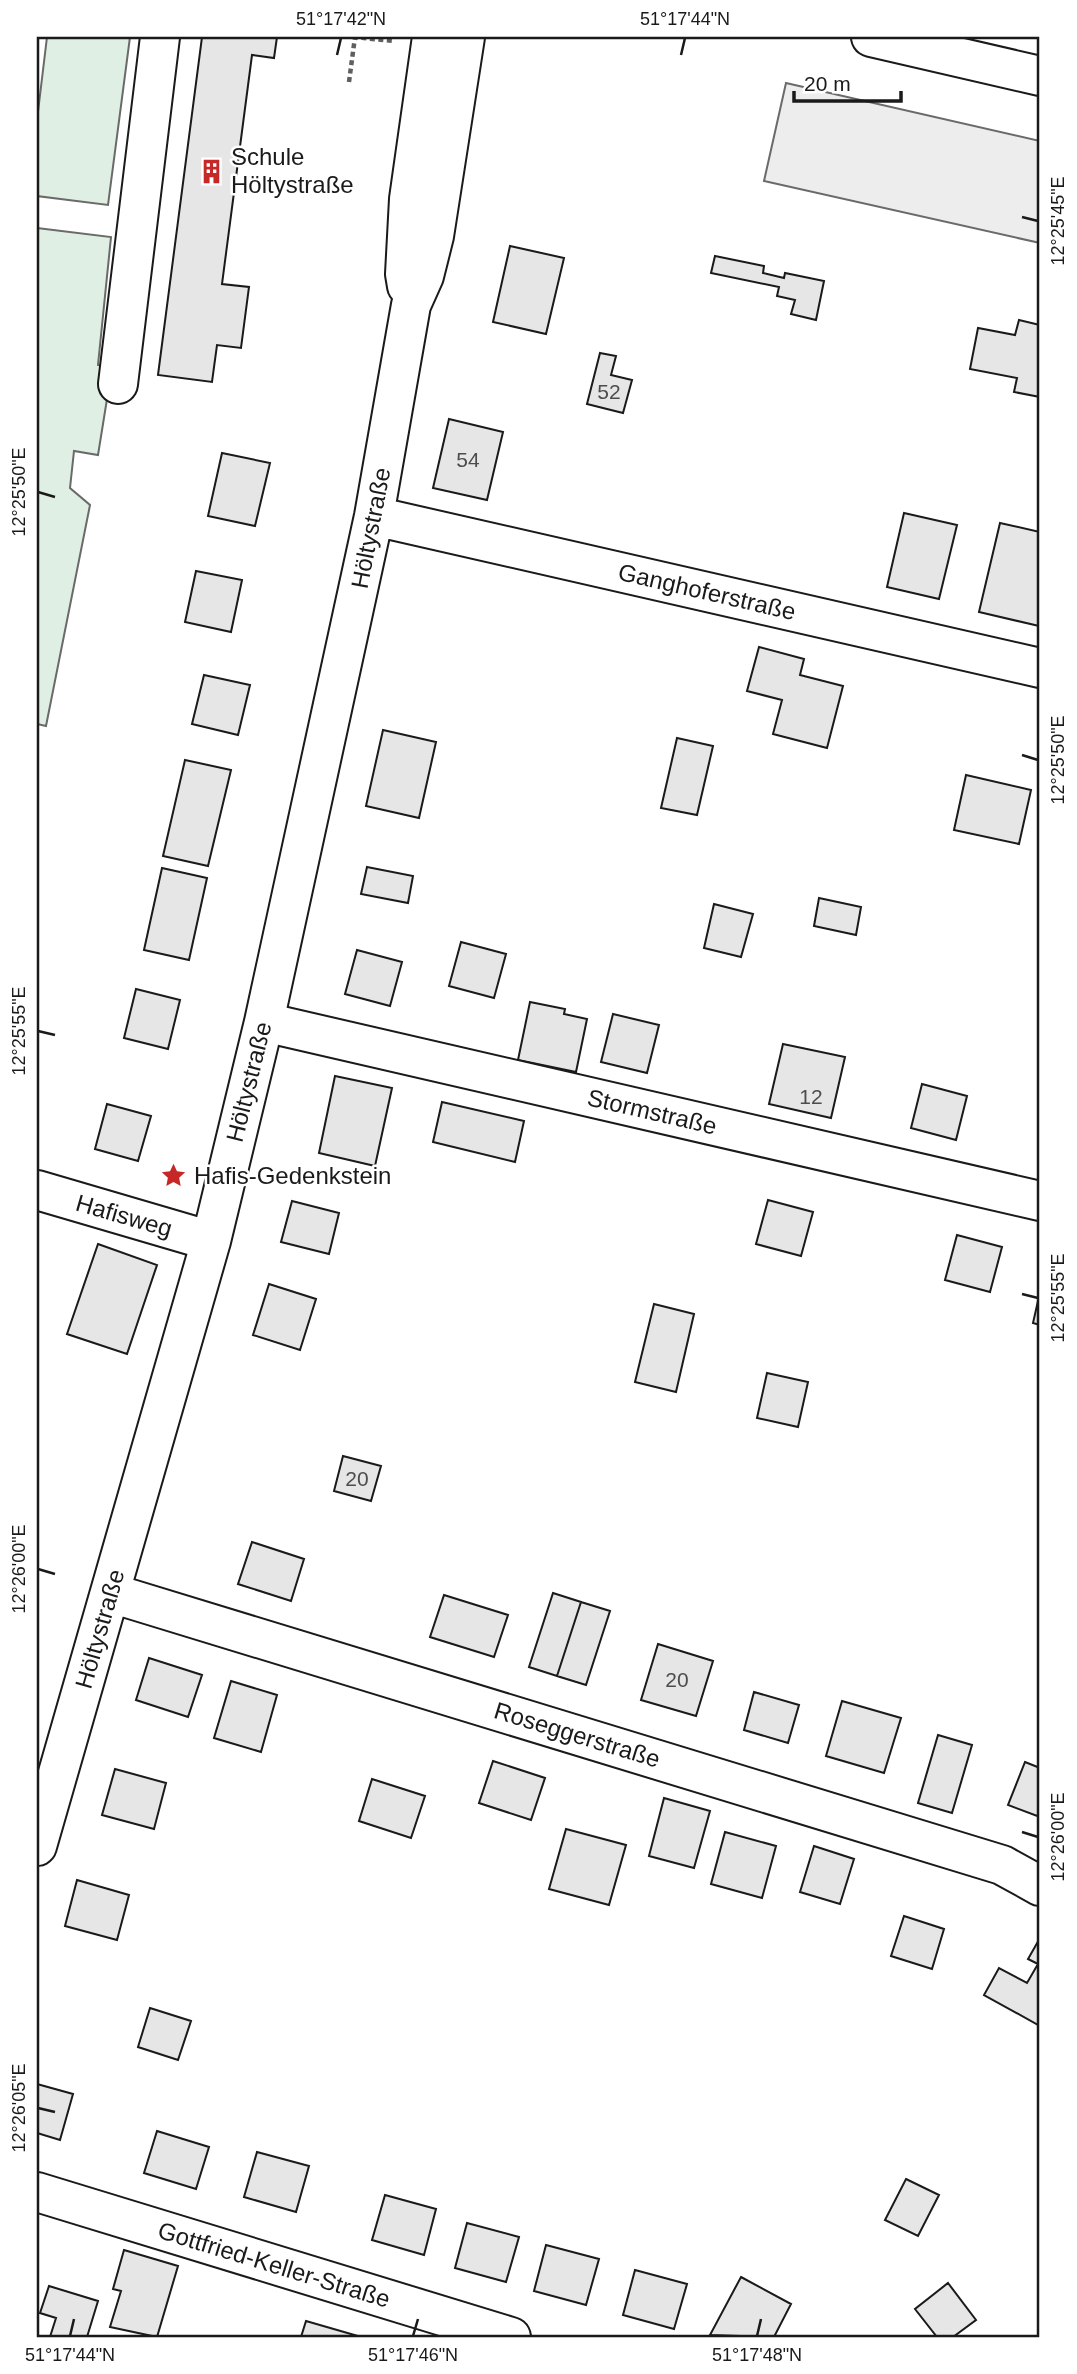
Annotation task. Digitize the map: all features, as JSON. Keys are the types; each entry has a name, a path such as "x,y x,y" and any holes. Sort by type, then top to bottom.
{"street":[{"path":"118,384 160,37"},
{"name":"Höltystraße","path":"411,306 405,274 409,199 432,37"},
{"name":"Höltystraße","path":"37,1846 211,1241 264,1022 374,516 411,306 424,276 434,236 465,37"},
{"path":"871,37 1040,75"},
{"name":"Ganghoferstraße","path":"374,516 1040,668"},
{"name":"Stormstraße","path":"264,1022 1040,1201"},
{"name":"Hafisweg","path":"37,1190 211,1241"},
{"name":"Roseggerstraße","path":"111,1593 1002,1865 1040,1886"},
{"name":"Gottfried-Keller-Straße","path":"37,2192 511,2337"}],"path":[{"path":"349,82 355,37"}],"green space":[{"path":"47,37 130,37 108,205 37,196 37,120"},
{"path":"37,228 111,237 98,365 112,368 98,455 74,451 70,488 90,505 46,726 37,724"}],"shaded area":[{"path":"786,83 1040,141 1040,243 764,181"}],"building":[{"name":"Schule Höltystraße","path":"202,37 277,37 274,58 252,55 222,284 249,287 241,348 217,345 212,382 158,375"},
{"path":"510,246 564,258 546,334 493,322"},
{"path":"715,256 764,266 763,273 784,278 785,273 824,281 816,320 791,314 795,300 777,296 779,287 711,273"},
{"path":"1019,320 1040,325 1040,397 1014,392 1017,378 970,369 978,328 1015,335"},
{"path":"600,353 616,356 611,375 632,380 623,413 587,404"},
{"path":"449,419 503,432 487,500 433,488"},
{"path":"222,453 270,463 255,526 208,516"},
{"path":"904,513 957,525 939,599 887,587"},
{"path":"1000,523 1040,532 1039,626 979,612"},
{"path":"196,571 242,580 231,632 185,622"},
{"path":"759,647 804,659 800,675 843,686 827,748 773,734 782,700 747,691"},
{"path":"204,675 250,685 238,735 192,724"},
{"path":"383,730 436,742 419,818 366,806"},
{"path":"677,738 713,746 697,815 661,808"},
{"path":"185,760 231,770 208,866 163,856"},
{"path":"966,775 1031,790 1019,844 954,830"},
{"path":"367,867 413,876 408,903 361,894"},
{"path":"162,868 207,878 189,960 144,950"},
{"path":"819,898 861,907 856,935 814,926"},
{"path":"714,904 753,914 741,957 704,948"},
{"path":"461,942 506,954 494,998 449,986"},
{"path":"357,950 402,962 390,1006 345,994"},
{"path":"136,989 180,1000 168,1049 124,1038"},
{"path":"530,1002 565,1009 564,1014 587,1019 576,1072 518,1060"},
{"path":"613,1014 659,1025 647,1073 601,1062"},
{"path":"783,1044 845,1057 831,1118 769,1104"},
{"path":"335,1076 392,1088 375,1166 319,1153"},
{"path":"922,1084 967,1096 956,1140 911,1128"},
{"path":"442,1102 524,1121 515,1162 433,1142"},
{"path":"107,1104 151,1116 138,1161 95,1149"},
{"path":"768,1200 813,1212 801,1256 756,1244"},
{"path":"292,1201 339,1213 329,1254 281,1242"},
{"path":"957,1235 1002,1247 990,1292 945,1280"},
{"path":"98,1244 157,1265 127,1354 67,1334"},
{"path":"269,1284 316,1299 300,1350 253,1335"},
{"path":"1040,1292 1040,1325 1033,1323"},
{"path":"654,1304 694,1314 676,1392 635,1382"},
{"path":"767,1373 808,1382 798,1427 757,1418"},
{"path":"343,1456 381,1466 371,1501 334,1491"},
{"path":"252,1542 304,1559 291,1601 238,1584"},
{"path":"553,1593 581,1602 557,1676 529,1667"},
{"path":"444,1595 508,1615 494,1657 430,1637"},
{"path":"581,1602 610,1611 586,1685 557,1676"},
{"path":"658,1644 713,1661 696,1716 641,1700"},
{"path":"149,1658 202,1675 188,1717 136,1700"},
{"path":"231,1681 277,1695 261,1752 214,1738"},
{"path":"754,1692 799,1705 788,1743 744,1730"},
{"path":"842,1701 901,1718 884,1773 826,1756"},
{"path":"938,1735 972,1745 952,1813 918,1803"},
{"path":"493,1761 545,1778 531,1820 479,1803"},
{"path":"1025,1762 1040,1768 1040,1817 1008,1805"},
{"path":"115,1769 166,1783 154,1829 102,1815"},
{"path":"372,1779 425,1796 411,1838 359,1821"},
{"path":"664,1798 710,1811 694,1868 649,1856"},
{"path":"566,1829 626,1845 609,1905 549,1889"},
{"path":"725,1832 776,1846 762,1898 711,1884"},
{"path":"814,1846 854,1859 840,1904 800,1892"},
{"path":"77,1880 129,1895 117,1940 65,1926"},
{"path":"904,1916 944,1929 932,1969 891,1956"},
{"path":"1040,1938 1040,2026 984,1995 999,1968 1027,1983 1038,1964 1028,1959"},
{"path":"150,2008 191,2021 178,2060 138,2047"},
{"path":"37,2084 73,2094 60,2140 37,2133"},
{"path":"157,2131 209,2147 196,2189 144,2173"},
{"path":"257,2152 309,2166 296,2212 244,2197"},
{"path":"906,2179 939,2195 918,2236 885,2220"},
{"path":"385,2195 436,2209 424,2255 372,2240"},
{"path":"467,2223 519,2237 506,2282 455,2268"},
{"path":"546,2245 599,2259 586,2305 534,2291"},
{"path":"124,2250 178,2266 157,2337 110,2327 121,2291 113,2289"},
{"path":"635,2270 687,2284 674,2329 623,2315"},
{"path":"741,2277 791,2304 774,2337 710,2335"},
{"path":"948,2283 976,2320 953,2337 937,2337 915,2309"},
{"path":"49,2286 98,2301 87,2337 50,2337 56,2318 40,2313"},
{"path":"306,2321 358,2336 358,2337 301,2337"}],"place":[{"name":"Schule Höltystraße","path":"211,171"},
{"name":"Hafis-Gedenkstein","path":"174,1176"}]}
